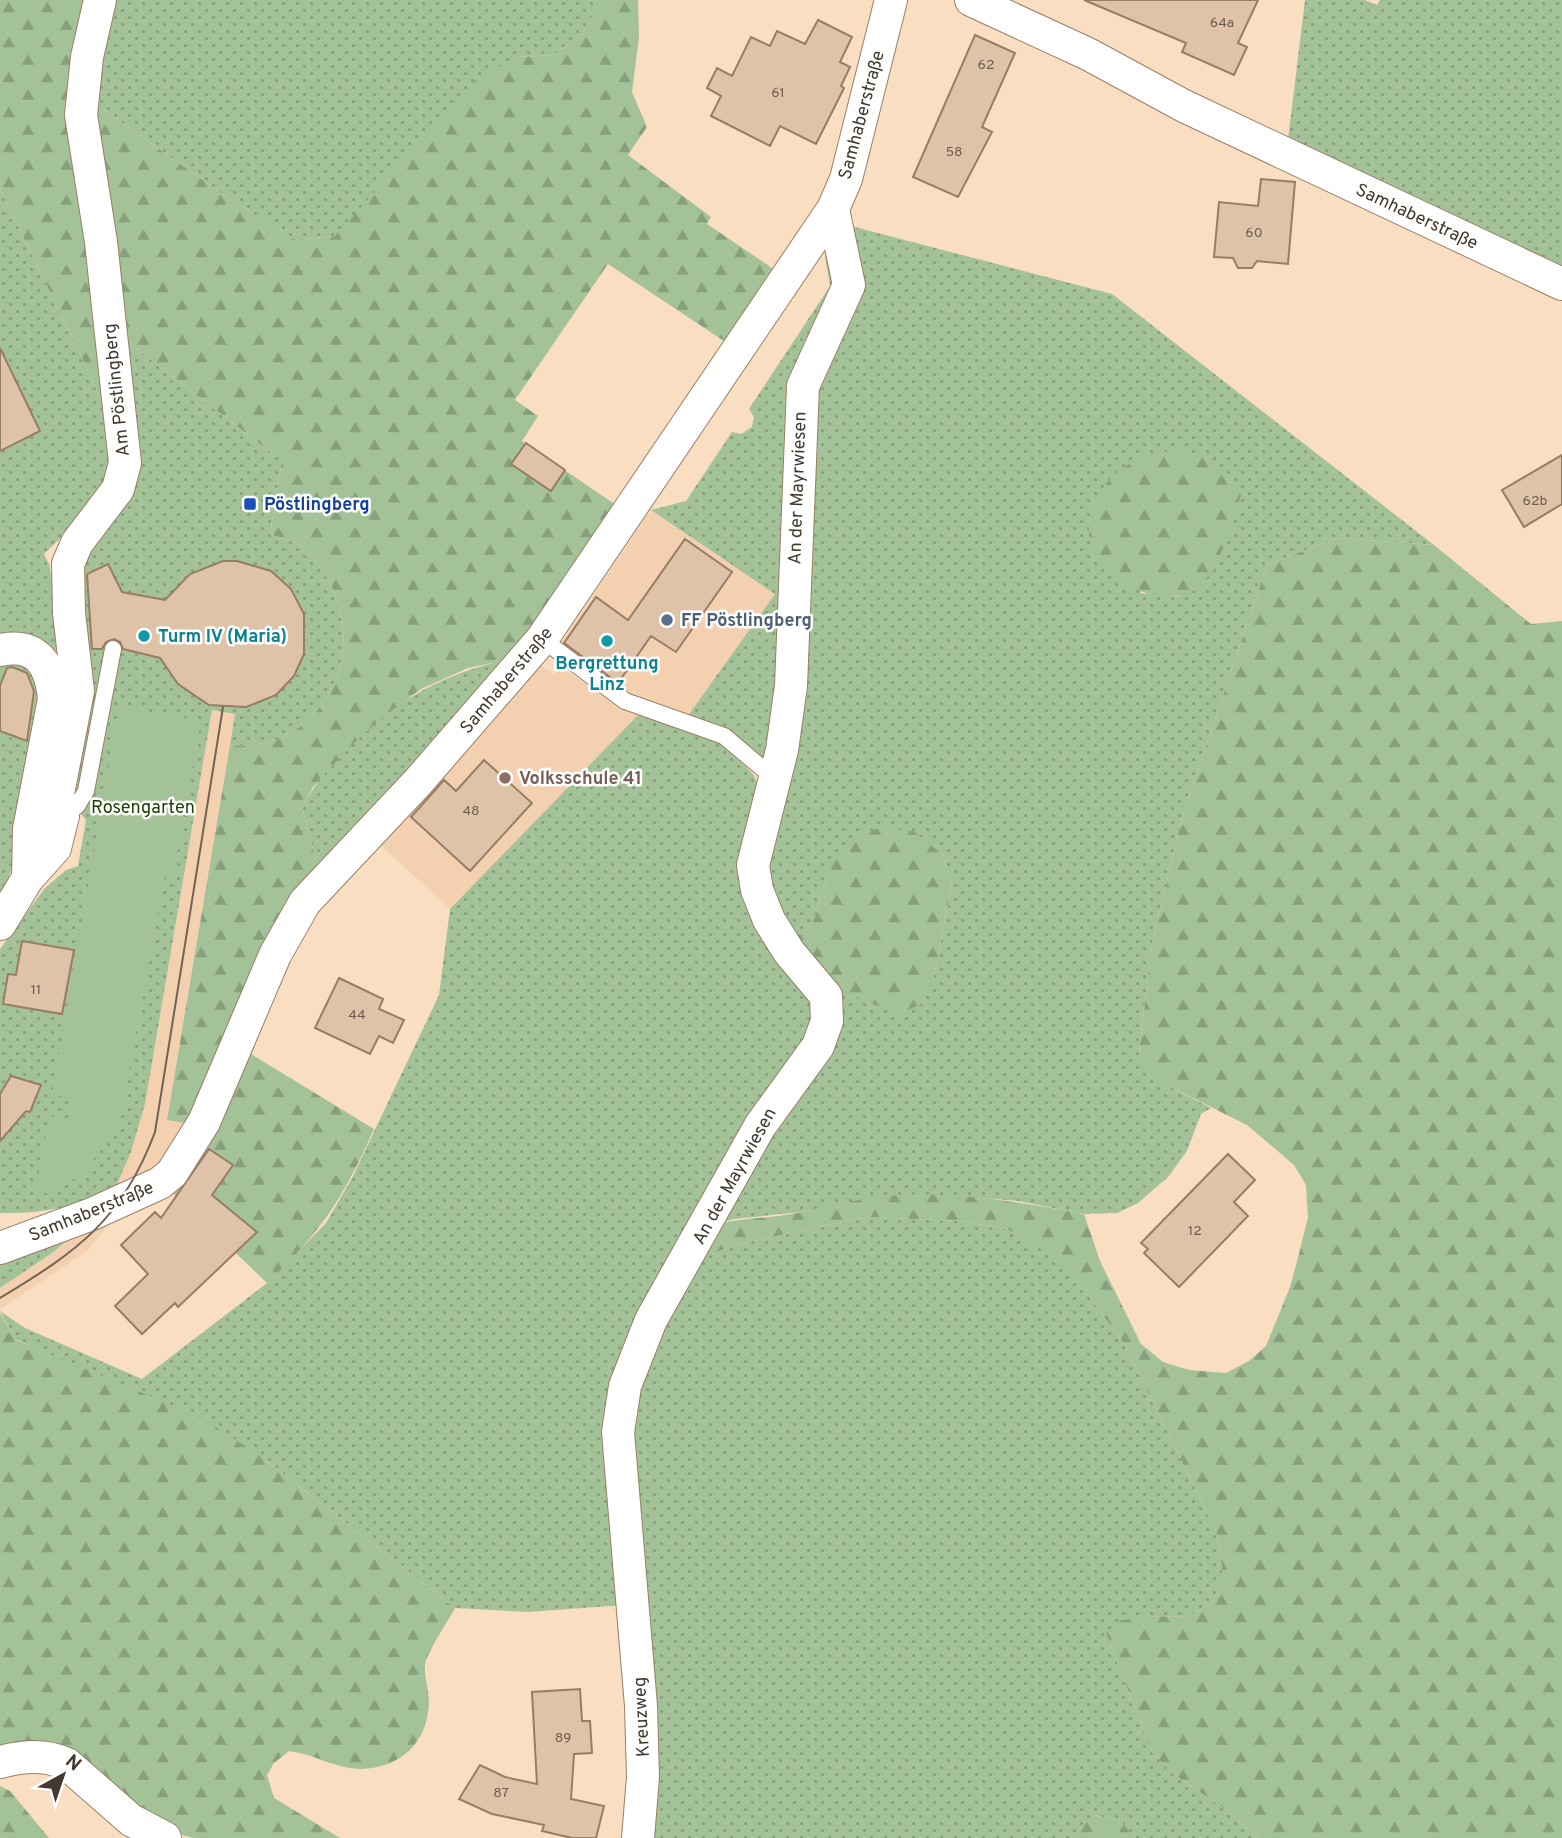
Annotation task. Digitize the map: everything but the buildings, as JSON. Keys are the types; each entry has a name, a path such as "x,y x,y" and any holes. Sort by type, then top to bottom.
{"street":[{"name":"Am Pöstlingberg","path":"0,924 28,878 55,848 63,816 58,794 78,691 69,613 68,564 77,543 118,489 125,463 101,242 81,115 87,57 100,0"},
{"name":"Samhaberstraße","path":"0,1248 92,1214 160,1183 172,1173 204,1122 275,955 305,902 418,782 542,639 833,209 849,168 891,0"},
{"name":"Samhaberstraße","path":"971,0 1088,54 1184,106 1562,284"},
{"name":"An der Mayrwiesen","path":"633,1597 618,1432 620,1407 630,1366 651,1320 755,1135 818,1046 827,1021 826,996 779,937 757,890 754,854 784,737 791,686 801,396 807,370 849,285 833,209"},
{"path":"0,650 15,647 31,652 46,665 52,679 52,709 29,829 28,878"},
{"name":"Kreuzweg","path":"633,1597 643,1755 638,1838"},
{"path":"0,1762 32,1756 67,1763 131,1820 164,1838"}],"lane":[{"path":"542,639 625,701 724,736 774,778"},
{"path":"63,816 77,806 86,791 113,649"}],"shaded area":[{"name":"FF Pöstlingberg","path":"651,510 776,594 687,717 648,706 560,645"},
{"name":"Volksschule 41","path":"538,664 554,674 560,668 638,715 450,909 377,842"},
{"path":"212,710 235,714 167,1120 191,1124 162,1166 114,1191 131,1152 145,1104"},
{"path":"120,1211 87,1251 0,1309 0,1288 52,1253 92,1220"}],"green space":[{"path":"0,0 91,0 88,11 114,434 93,381 0,189"},
{"path":"107,0 602,0 582,34 553,55 519,57 336,236 296,240 228,198 90,100"},
{"path":"602,0 638,0 639,37 632,92 647,127 628,155 711,217 707,224 775,270 727,343 608,264 515,400 538,416 522,441 616,505 569,583 506,660 468,668 421,689 380,719 313,787 302,807 319,872 191,1124 167,1120 230,745 261,744 289,734 311,717 328,696 339,670 343,641 341,612 330,583 309,553 300,545 270,534 282,461 120,336 90,100 228,198 296,240 335,236 477,78 519,57 553,55 582,34"},
{"path":"1305,0 1365,0 1377,5 1380,0 1562,0 1562,272 1287,148"},
{"path":"0,189 93,381 114,434 106,479 71,528 44,554 49,564 64,645 49,655 0,639"},
{"path":"847,225 1112,294 1434,545 1337,538 1267,565 1182,818 1152,944 1139,1052 1152,1077 1211,1108 1201,1114 1187,1151 1168,1177 1138,1203 1117,1213 1084,1214 1018,1201 955,1196 734,1219 716,1225 833,988 851,994 933,980 952,884 942,854 829,869 812,925 792,940 763,882 805,437","holes":["1204,456 1219,473 1229,528 1219,555 1202,584 1178,597 1140,593"]},
{"path":"833,246 839,275 804,359 784,676 767,759 687,717 775,594 651,510 686,501 732,432 741,434 752,427 754,417 749,409 830,286 825,256"},
{"path":"120,336 282,461 270,534 300,545 317,562 330,583 341,612 343,641 339,670 328,695 311,717 289,734 261,744 230,745 235,714 212,710 145,1104 131,1152 114,1191 58,1208 0,1213 0,949 45,888 66,870 78,866 86,820 67,795 75,573 107,524"},
{"path":"1180,450 1204,456 1241,495 1221,552 1203,583 1191,592 1176,597 1159,596 1126,584 1100,562 1089,534 1090,519 1101,491 1122,469 1152,454"},
{"path":"1337,538 1434,545 1531,624 1562,621 1562,1838 1259,1838 1225,1809 1173,1774 1152,1752 1106,1633 1118,1621 1147,1616 1187,1617 1213,1602 1223,1575 1217,1533 1125,1345 1088,1295 1043,1250 1007,1229 960,1221 867,1217 734,1245 697,1260 716,1225 869,1198 950,1195 1031,1205 1084,1214 1100,1261 1141,1344 1163,1362 1189,1370 1226,1373 1249,1361 1266,1346 1290,1287 1299,1254 1308,1217 1306,1185 1294,1165 1247,1125 1151,1077 1139,1052 1152,944 1182,818 1267,565"},
{"path":"13,660 29,663 45,700 15,860 0,900 0,666"},
{"path":"506,660 319,872 302,807 340,754 389,711 416,694 445,679"},
{"name":"Rosengarten","path":"119,706 201,721 173,876 165,875 118,1134 106,1133 96,1156 80,1174 60,1187 35,1196 49,1116 68,1120 72,1099 52,1094"},
{"path":"638,715 723,743 753,774 758,785 744,857 810,992 816,1028 634,1338 623,1605 528,1612 455,1608 259,1455 119,1386 15,1339 0,1311 25,1328 142,1379 267,1283 326,1223 352,1178 439,995 450,909"},
{"path":"882,828 913,831 942,854 952,884 933,980 921,1004 898,1014 833,988 792,940 812,925 829,869 854,834"},
{"path":"246,1051 374,1129 352,1175 330,1212 303,1246 267,1283 170,1190"},
{"path":"867,1217 960,1221 1007,1229 1044,1250 1088,1295 1125,1345 1217,1533 1223,1575 1213,1602 1187,1617 1147,1616 1106,1633 1152,1752 1173,1774 1225,1809 1259,1838 1135,1838 1121,1821 1094,1815 1071,1838 651,1838 629,1397 697,1260 734,1245"},
{"path":"92,1220 52,1253 0,1288 0,1264"},
{"path":"0,1313 16,1340 200,1417 259,1455 455,1608 425,1665 429,1697 427,1716 418,1741 410,1750 388,1764 361,1769 343,1767 289,1751 274,1763 267,1775 274,1798 340,1838 193,1838 179,1834 145,1815 0,1750"},
{"path":"0,1786 10,1791 49,1838 0,1838"},
{"path":"1094,1815 1121,1821 1135,1838 1071,1838"}],"tram line":[{"path":"0,1298 75,1248 112,1211 128,1188 155,1132 223,707"}],"place":[{"name":"Pöstlingberg","path":"250,504"},
{"name":"FF Pöstlingberg","path":"667,620"},
{"name":"Turm IV (Maria)","path":"144,636"},
{"name":"Bergrettung Linz","path":"607,641"},
{"name":"Volksschule 41","path":"505,778"}]}
